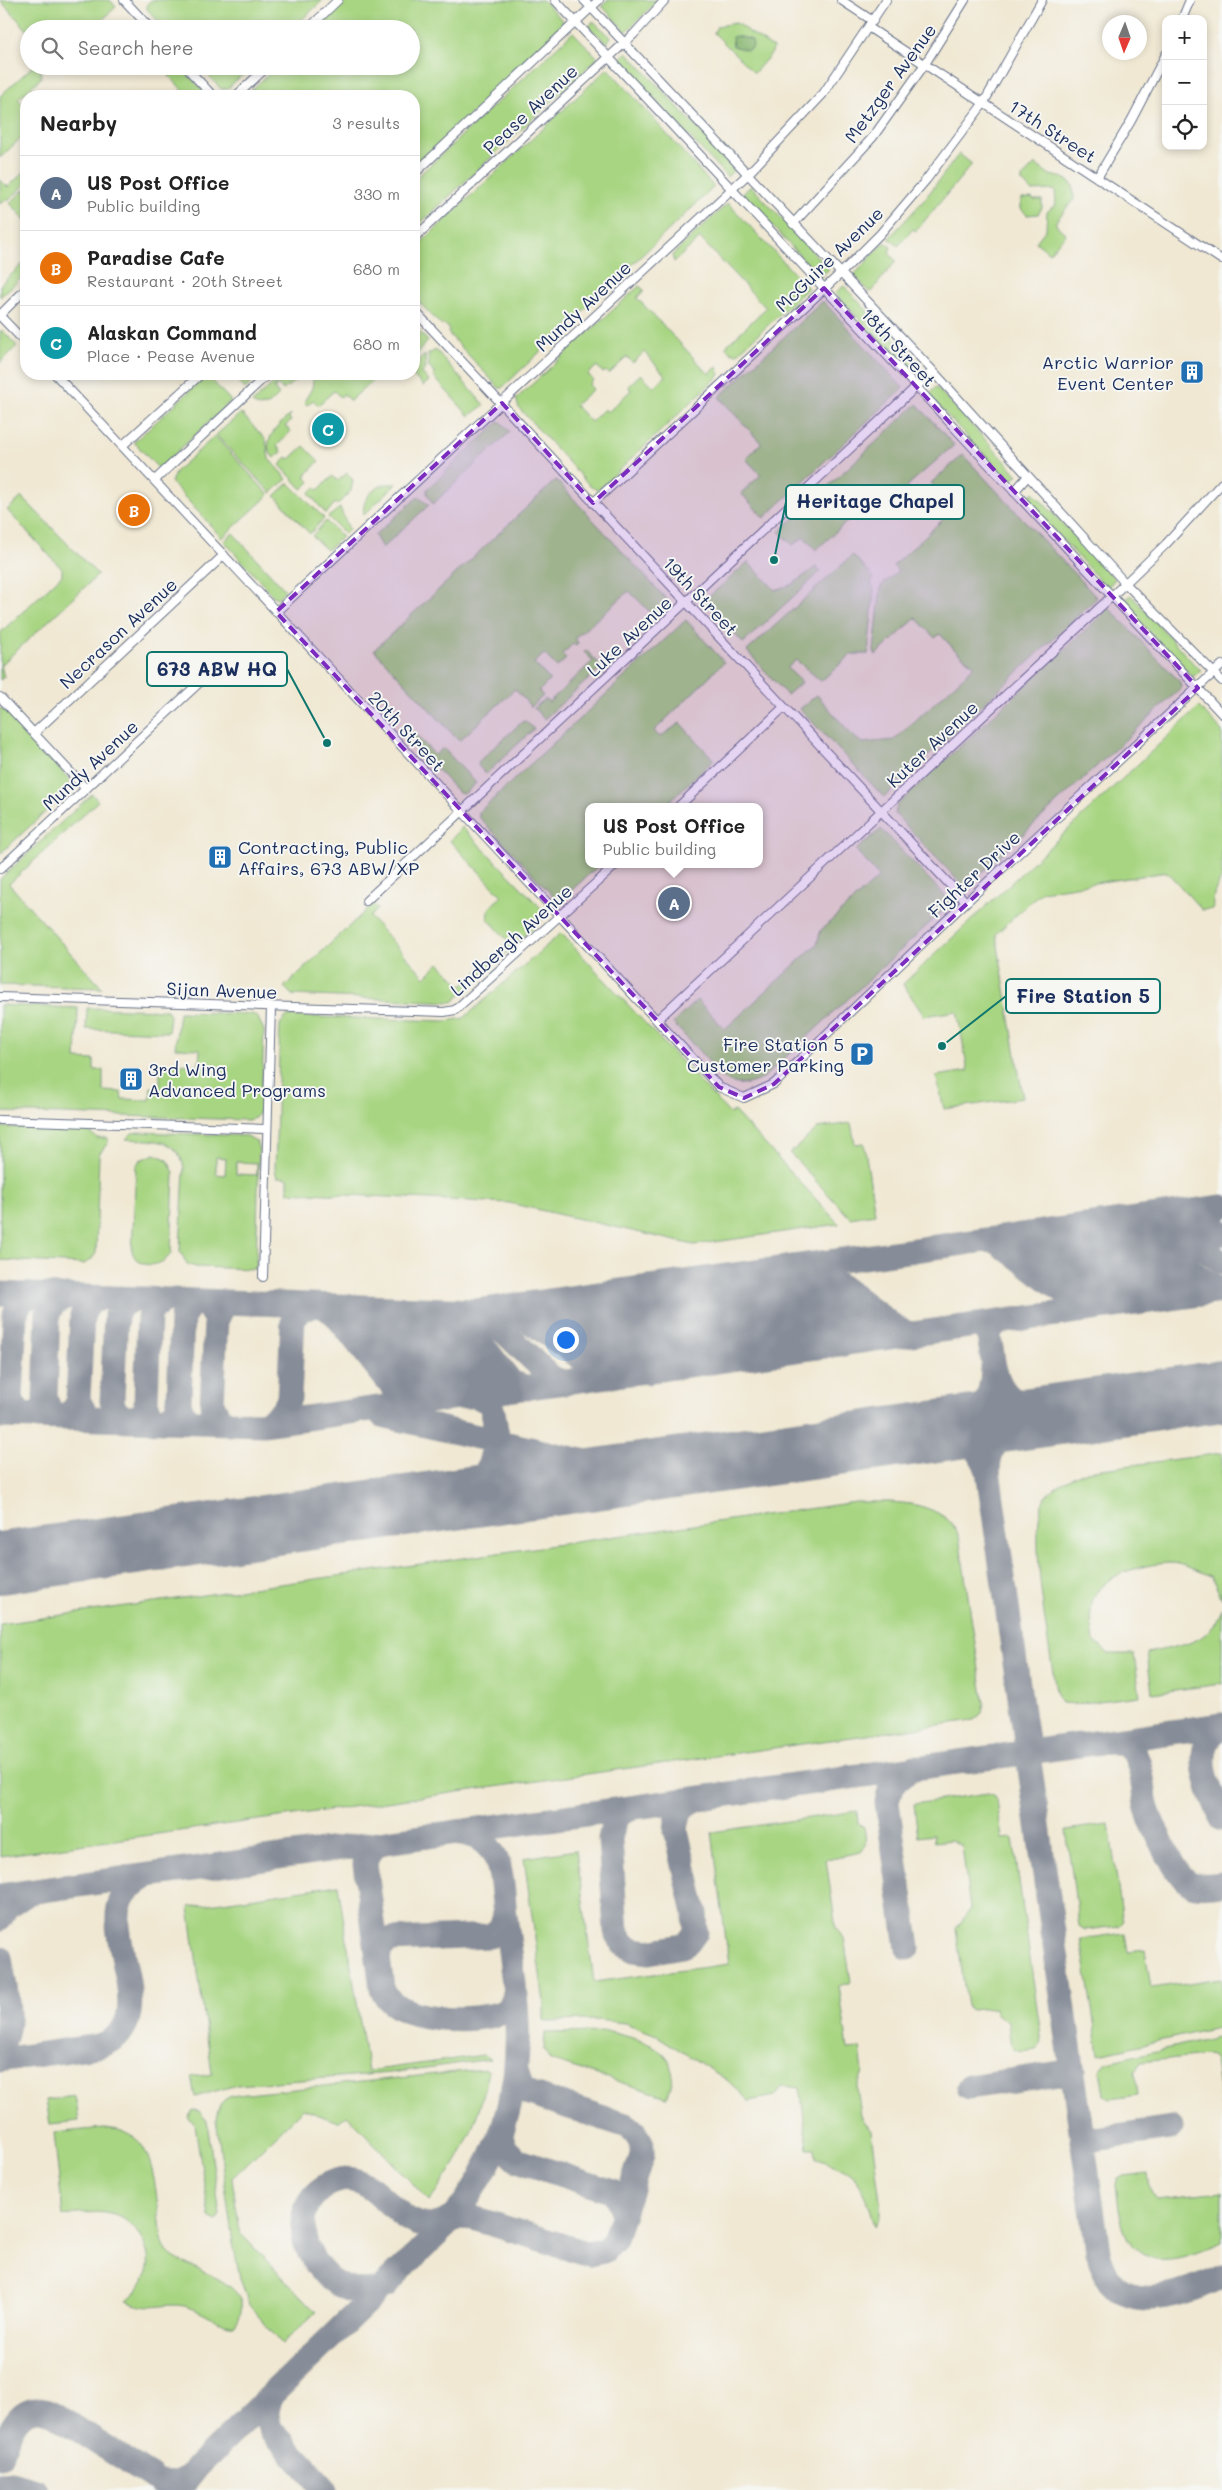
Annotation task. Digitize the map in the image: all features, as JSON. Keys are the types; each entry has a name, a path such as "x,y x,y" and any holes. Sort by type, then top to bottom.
{"street":[{"path":"124,0 143,20"},
{"path":"131,7 138,0"},
{"path":"317,20 338,0"},
{"name":"18th Street","path":"555,0 1111,597 1222,713"},
{"name":"18th Street","path":"584,0 933,372 1125,583 1222,681"},
{"name":"Pease Avenue","path":"420,168 577,23 599,0"},
{"name":"Pease Avenue","path":"420,232 624,42 665,0"},
{"name":"17th Street","path":"841,0 925,64 983,104 1222,260"},
{"name":"Mundy Avenue","path":"276,612 747,175 823,94 886,0"},
{"name":"Metzger Avenue","path":"793,224 873,137 925,64 965,0"},
{"name":"McGuire Avenue","path":"593,503 840,274 880,234 926,180 983,104 1042,0"},
{"path":"1184,15 1190,0"},
{"path":"1097,178 1132,121 1163,60"},
{"path":"193,75 207,90"},
{"path":"242,90 258,75"},
{"path":"20,296 0,315 20,337"},
{"name":"19th Street","path":"420,316 784,706 880,812 966,902"},
{"name":"Luke Avenue","path":"366,900 463,813 933,372"},
{"name":"20th Street","path":"61,380 719,1087 744,1098"},
{"path":"122,446 194,380"},
{"path":"155,480 262,380"},
{"path":"1014,492 1027,477"},
{"name":"Kuter Avenue","path":"656,1020 1111,597 1166,544 1222,483"},
{"name":"Necrason Avenue","path":"34,733 224,555"},
{"name":"Fighter Drive","path":"744,1098 774,1084 966,902 1222,665"},
{"name":"Mundy Avenue","path":"0,869 200,682"},
{"path":"0,697 86,789"},
{"path":"682,803 784,706"},
{"name":"Lindbergh Avenue","path":"444,1012 463,1006 613,868"},
{"name":"Sijan Avenue","path":"0,997 444,1012"},
{"path":"262,1277 271,1007"},
{"path":"0,1120 266,1129"}],"highlighted area":[{"path":"824,288 1198,688 774,1084 744,1098 719,1087 276,612 502,403 593,503"}],"green space":[{"path":"0,0 110,0 116,7 102,20 20,20 20,22"},
{"path":"151,0 323,0 302,20 157,20 147,9 147,4"},
{"path":"348,0 543,0 566,24 420,162 420,90 251,90 267,75 420,75 420,20 327,20"},
{"path":"607,0 658,0 626,32 602,6"},
{"path":"593,21 611,37 607,43 589,27"},
{"path":"736,23 773,48 772,53 754,73 714,33 717,26","holes":["736,36 750,39 753,47 747,50 733,46"]},
{"path":"573,32 598,58 420,223 420,174"},
{"path":"736,36 752,40 753,47 747,50 733,46 732,37"},
{"path":"627,52 735,169 727,177 618,60"},
{"path":"608,68 714,187 502,388 499,388 448,333 450,330 444,324 442,326 420,303 420,243"},
{"path":"23,75 41,75 41,78 28,90 20,90 20,97 18,99 20,101 20,139 0,158 0,96"},
{"path":"168,75 188,75 202,90 182,90"},
{"path":"208,75 242,75 227,89 221,89"},
{"path":"959,154 972,164 916,231 913,229 898,246 889,238 924,200"},
{"path":"1035,164 1050,175 1064,178 1073,185 1074,199 1056,221 1056,225 1066,234 1049,253 1036,242 1046,229 1047,212 1056,204 1055,190 1032,191 1022,182 1022,178"},
{"path":"20,176 20,190 8,201 6,199 0,204 0,180 8,187"},
{"path":"751,186 829,269 820,277 742,194"},
{"path":"20,194 20,214 10,203"},
{"path":"1032,198 1033,200 1042,200 1042,208 1038,214 1027,215 1021,209 1021,199"},
{"path":"728,203 808,288 737,354 725,347 766,308 700,238 674,262 672,255"},
{"path":"885,242 891,247 889,253 896,261 870,293 854,275"},
{"path":"20,267 20,279 0,297 0,285"},
{"path":"639,286 644,290 637,298 709,374 717,367 720,375 598,490 591,487 519,408 516,399","holes":["644,352 666,376 654,387 641,374 628,386 631,390 608,412 604,409 591,422 575,405 593,389 589,385 593,380 588,374 597,366 603,373 606,371 609,374 627,357 633,363"]},
{"path":"844,286 921,368 913,376 835,293"},
{"path":"823,301 903,388 764,518 741,493 761,475 746,459 761,443 719,397"},
{"path":"0,331 3,331 17,346 0,363"},
{"path":"420,332 428,341 420,350"},
{"path":"436,350 484,405 469,416 433,376 435,374 429,367 428,354"},
{"path":"425,355 426,369 422,373 429,381 423,386 418,380 420,380 420,360"},
{"path":"202,380 212,380 231,401 159,469 134,442"},
{"path":"237,380 255,380 245,389"},
{"path":"277,380 295,380 283,390 280,386 275,386 275,390 279,395 270,404 260,407 252,403"},
{"path":"313,380 373,380 350,401 344,394 340,397 334,391 318,405 313,400 307,405 304,402 312,388"},
{"path":"936,387 1018,475 1010,482 928,395"},
{"path":"917,404 954,445 875,514 865,505 816,550 804,537 793,545 779,532"},
{"path":"241,413 266,440 269,459 287,479 271,493 216,435"},
{"path":"291,414 289,418 291,421 285,426 291,431 277,446 282,452 274,458 268,446 269,440 277,428"},
{"path":"500,421 510,432 433,504 427,489"},
{"path":"215,436 269,495 222,538 171,482 176,471"},
{"path":"304,446 319,461 305,476 310,482 302,489 280,465 287,457 290,459"},
{"path":"963,455 1097,598 884,797 800,709 817,695 852,735 862,743 894,740 975,666 956,651 940,634 935,638 916,618 876,655 874,651 881,586 898,571 893,566 955,508 931,483"},
{"path":"347,473 353,480 351,491 337,505 335,503 326,514 309,493 315,487 318,490 333,476 338,481"},
{"path":"556,480 670,603 655,617 629,591 575,638 578,643 576,646 573,644 562,654 566,659 557,667 544,654 534,663 550,680 539,691 543,696 531,707 515,689 459,741 374,650"},
{"path":"289,483 324,518 310,534 275,496"},
{"path":"396,484 364,515 364,504 369,495 383,485"},
{"path":"1033,492 1115,579 1107,588 1026,500"},
{"path":"22,497 98,575 1,665 4,677 0,680 0,633 62,575 62,569 7,510"},
{"path":"418,497 429,505 382,548 375,535"},
{"path":"340,508 349,529 345,534 328,517"},
{"path":"326,521 342,537 327,550 312,536"},
{"path":"233,533 285,590 278,598 274,597 224,541"},
{"path":"853,555 874,578 871,583 874,590 868,654 852,654 821,681 796,660 787,668 802,682 787,695 747,651"},
{"path":"748,562 775,590 793,584 816,567 820,572 743,643 704,601"},
{"path":"1131,595 1201,670 1193,677 1122,603"},
{"path":"1109,608 1180,682 1181,688 965,888 895,814 897,805"},
{"path":"686,620 724,662 654,731 660,737 680,723 714,760 667,803 585,803 585,868 596,868 561,900 557,900 479,817 479,812"},
{"path":"586,650 602,667 544,719 534,708 545,699 549,702 593,661 584,652"},
{"path":"1199,707 1222,731 1222,878 1214,893 1213,909 1202,910 1167,872 1042,891 996,934 1023,1098 944,1109 936,1076 968,1071 957,1011 924,1016 903,984"},
{"path":"0,708 5,710 69,779 69,790 0,854"},
{"path":"525,721 534,729 486,774 479,767 478,762"},
{"path":"409,728 435,755 443,748 476,783 464,794 459,793 406,736"},
{"path":"92,794 98,801 9,884 102,988 0,985 0,879"},
{"path":"462,827 542,909 546,916 453,1002 292,995 284,987 373,904 378,909 370,917 425,977 439,963 462,986 509,942 488,919 487,915 489,909 502,896 450,841"},
{"path":"881,829 950,901 948,906 763,1078 745,1084 736,1084 726,1080 673,1023 697,1000 725,1029 817,944 821,930 879,877 856,850"},
{"path":"561,933 730,1114 734,1111 839,1224 694,1245 509,1203 288,1192 288,1178 277,1177 275,1170 280,1024 287,1016 445,1021 464,1018"},
{"path":"0,1005 78,1008 76,1059 94,1060 94,1070 103,1070 103,1091 121,1092 122,1099 150,1100 151,1087 160,1087 160,1067 150,1067 150,1063 199,1065 200,1049 175,1048 179,1012 251,1014 257,1016 264,1030 261,1109 255,1118 248,1120 0,1112"},
{"path":"87,1008 167,1010 170,1016 168,1032 86,1029"},
{"path":"851,1123 855,1144 864,1143 875,1214 850,1218 790,1153 818,1128"},
{"path":"0,1127 85,1129 97,1138 108,1138 108,1143 99,1154 96,1253 92,1259 84,1264 0,1260"},
{"path":"132,1133 247,1136 256,1141 259,1150 256,1269 196,1267 187,1264 180,1251 184,1168 181,1158 176,1150 162,1142 126,1139","holes":["216,1157 226,1158 225,1175 216,1174","236,1162 257,1163 257,1175 236,1174"]},
{"path":"155,1154 168,1160 174,1173 171,1253 162,1262 150,1265 139,1261 132,1251 136,1166 140,1160"},
{"path":"1222,1453 1222,1599 1211,1576 1175,1563 1141,1567 1111,1579 1097,1592 1092,1603 1091,1616 1094,1641 1109,1654 1134,1654 1140,1696 1075,1704 1061,1703 1056,1692 1049,1649 1038,1559 1038,1532 1041,1509 1047,1495 1060,1484 1087,1471"},
{"path":"856,1502 904,1503 927,1508 948,1520 959,1536 984,1703 982,1713 974,1720 0,1856 0,1624"},
{"path":"1222,1608 1222,1684 1152,1693 1147,1653 1183,1645 1202,1636 1210,1630"},
{"path":"988,1793 994,1795 997,1800 1002,1839 1013,1838 1042,2043 1036,2050 1020,2051 1013,2048 1008,2022 995,2013 994,2008 971,2010 967,2007 956,1929 970,1909 962,1846 951,1840 934,1842 933,1835 918,1837 914,1804"},
{"path":"857,1811 858,1823 864,1827 865,1846 861,1852 826,1859 836,1929 844,1938 851,1982 839,1986 848,2049 860,2048 863,2072 857,2087 861,2116 871,2131 880,2201 880,2216 874,2226 866,2199 858,2182 843,2169 816,2159 815,2148 808,2148 800,2088 783,2086 775,2096 749,2101 727,2080 654,2034 625,2023 597,2020 544,2021 544,2003 524,1858 576,1850 594,1982 729,1964 712,1832"},
{"path":"1109,1824 1123,1922 1119,1926 1085,1930 1079,1926 1066,1830"},
{"path":"338,1885 368,2071 484,2055 490,2059 390,2073 237,2085 195,2097 191,2077 212,2074 189,1907"},
{"path":"1125,1933 1128,1952 1145,1950 1151,1988 1222,1978 1222,2027 1099,2054 1081,1939"},
{"path":"610,2032 649,2044 660,2050 668,2058 672,2068 672,2081 667,2097 550,2060 544,2049 545,2033"},
{"path":"1222,2036 1222,2112 1215,2061 1212,2056 1205,2055 1141,2062 1135,2071 1138,2095 1110,2099 1104,2095 1100,2070 1107,2062"},
{"path":"485,2069 489,2071 474,2124 451,2171 429,2201 347,2115 338,2122 303,2109 232,2178 240,2233 316,2312 282,2344 249,2305 240,2278 233,2243 216,2119 221,2104 229,2097 235,2095"},
{"path":"75,2096 79,2121 50,2124 46,2100"},
{"path":"193,2110 199,2111 207,2121 220,2215 216,2221 209,2217 195,2124 188,2118"},
{"path":"103,2128 125,2132 140,2142 146,2152 153,2175 165,2248 175,2258 230,2287 239,2297 241,2310 235,2325 216,2321 184,2306 150,2307 126,2301 140,2287 147,2271 148,2254 136,2230 121,2217 111,2214 90,2213 63,2216 54,2133"},
{"path":"1148,2173 1150,2190 1157,2198 1222,2191 1222,2242 1195,2253 1166,2259 1153,2258 1141,2253 1130,2243 1123,2227 1116,2185 1117,2180 1123,2176"}],"taxiway":[{"path":"0,1294 477,1311 1222,1207"},
{"path":"1188,1212 1201,1217 1222,1233"},
{"path":"1154,1217 1168,1222 1222,1262"},
{"path":"1121,1222 1132,1225 1144,1232 1210,1284 1222,1289"},
{"path":"1090,1226 1102,1232 1184,1292 1194,1295"},
{"path":"1056,1231 1065,1234 1151,1297 1160,1299"},
{"path":"1023,1236 1031,1238 1116,1301 1125,1304"},
{"path":"989,1240 997,1242 1081,1304 1094,1308"},
{"path":"805,1266 817,1268 897,1329 910,1334"},
{"path":"771,1271 785,1274 864,1334 876,1339"},
{"path":"740,1275 751,1278 834,1341 844,1344"},
{"path":"708,1279 717,1282 797,1342 811,1348"},
{"path":"672,1284 684,1287 768,1350 779,1353"},
{"path":"639,1289 652,1292 733,1353 746,1357"},
{"path":"0,1416 263,1424 1222,1291"},
{"path":"606,1293 617,1296 700,1359 713,1362"},
{"path":"33,1295 21,1301 15,1315 11,1398 17,1410 22,1414 29,1417 36,1413"},
{"path":"67,1296 54,1303 48,1313 45,1399 51,1412 61,1418 75,1409 78,1400"},
{"path":"85,1413 78,1400 82,1316 89,1303 99,1298"},
{"path":"574,1298 584,1301 669,1364 680,1367"},
{"path":"133,1299 122,1305 116,1315 112,1401 115,1411 128,1420 135,1417"},
{"path":"166,1300 153,1308 149,1317 146,1402 151,1416 162,1421 175,1413 179,1402"},
{"path":"186,1417 182,1413 179,1402 182,1318 188,1308 198,1301 208,1307 216,1320"},
{"path":"541,1303 554,1308 634,1368 646,1372"},
{"path":"263,1424 279,1414 287,1403 289,1398 293,1320 301,1310 313,1306"},
{"path":"323,1306 335,1314 402,1399 416,1404"},
{"path":"223,1307 216,1320 212,1405 220,1419 230,1424"},
{"path":"355,1307 366,1314 429,1394 443,1400"},
{"path":"510,1307 602,1373 613,1376"},
{"path":"385,1308 397,1314 457,1390 470,1396"},
{"path":"415,1309 429,1316 486,1389 497,1393"},
{"path":"449,1310 460,1316 511,1382 527,1388"},
{"path":"477,1311 487,1315 552,1378 566,1383"},
{"path":"999,1322 991,1328 989,1337 999,1382 1012,1399 1021,1404 1059,1414"},
{"path":"937,1431 962,1422 979,1411 989,1393 993,1367"},
{"path":"475,1395 490,1403 497,1434 502,1446 508,1457 516,1465 537,1476 573,1482"},
{"path":"382,1415 604,1466 651,1471"},
{"path":"988,1471 992,1450 1000,1437 1007,1431 1033,1418"},
{"path":"433,1502 462,1492 481,1479 491,1459 494,1445 494,1428"},
{"path":"925,1433 956,1436 972,1444 978,1451 988,1471 1098,2251 1105,2273 1117,2288 1131,2296 1148,2298 1185,2292 1222,2277"},
{"path":"0,1896 1222,1725"},
{"path":"1222,1726 1212,1735 1206,1745 1204,1757 1208,1783 1222,1819"},
{"path":"1111,1741 1122,1744 1136,1756 1142,1775 1148,1813 1164,1846 1183,1877 1188,1882 1196,1885 1222,1884"},
{"path":"908,1948 887,1803 890,1791 896,1781 915,1767"},
{"path":"630,1808 621,1812 614,1821 610,1839 616,1931 623,1944 634,1950 649,1952 682,1946 688,1943 696,1932 695,1913 676,1830 679,1815 688,1804 698,1799"},
{"path":"179,2490 198,2466 449,2223 477,2184 492,2155 504,2125 513,2086 517,2037 515,1989 500,1872 496,1859 490,1848 481,1840 464,1833 458,1833"},
{"path":"378,1844 368,1853 365,1864 382,1988 389,2000 402,2008 418,2014 436,2018 456,2019 491,2016 504,2012 508,2010 516,1995"},
{"path":"0,2060 98,2046 117,2036 127,2021 130,2002 118,1918 121,1901 129,1889 148,1876"},
{"path":"0,1919 6,1908 28,1893"},
{"path":"378,1960 380,1948 391,1940 490,1936 500,1929 505,1916"},
{"path":"0,1958 8,2004 7,2027 5,2038 0,2048"},
{"path":"449,2223 460,2217 473,2218 589,2254 604,2251 614,2241 642,2155 642,2146 639,2138 628,2126 530,2094 521,2086 516,2071"},
{"path":"969,2087 1073,2071"},
{"path":"1082,2141 1171,2128"},
{"path":"501,2134 504,2147 517,2160 613,2192 621,2205 622,2217"},
{"path":"386,2286 365,2292 346,2288 328,2277 314,2261 305,2242 303,2221 309,2203 324,2187 344,2180 360,2182 375,2191 402,2215 417,2224 434,2225 454,2217"},
{"path":"275,2391 267,2410 271,2430 326,2490"},
{"path":"0,2456 12,2427 18,2419 33,2409 43,2410 54,2414 159,2482 178,2483 188,2477"},
{"path":"0,2485 11,2483 35,2490"}],"runway":[{"path":"0,1563 1222,1391"}],"place":[{"name":"Arctic Warrior Event Center","path":"1192,372"},
{"name":"Alaskan Command","path":"328,429"},
{"name":"Paradise Cafe","path":"134,510"},
{"name":"Heritage Chapel","path":"774,560"},
{"name":"673 ABW HQ","path":"327,743"},
{"name":"Contracting, Public Affairs, 673 ABW/XP","path":"220,857"},
{"name":"US Post Office","path":"674,903"},
{"name":"Fire Station 5","path":"942,1046"},
{"name":"Fire Station 5 Customer Parking","path":"862,1054"},
{"name":"3rd Wing Advanced Programs","path":"131,1079"}]}
